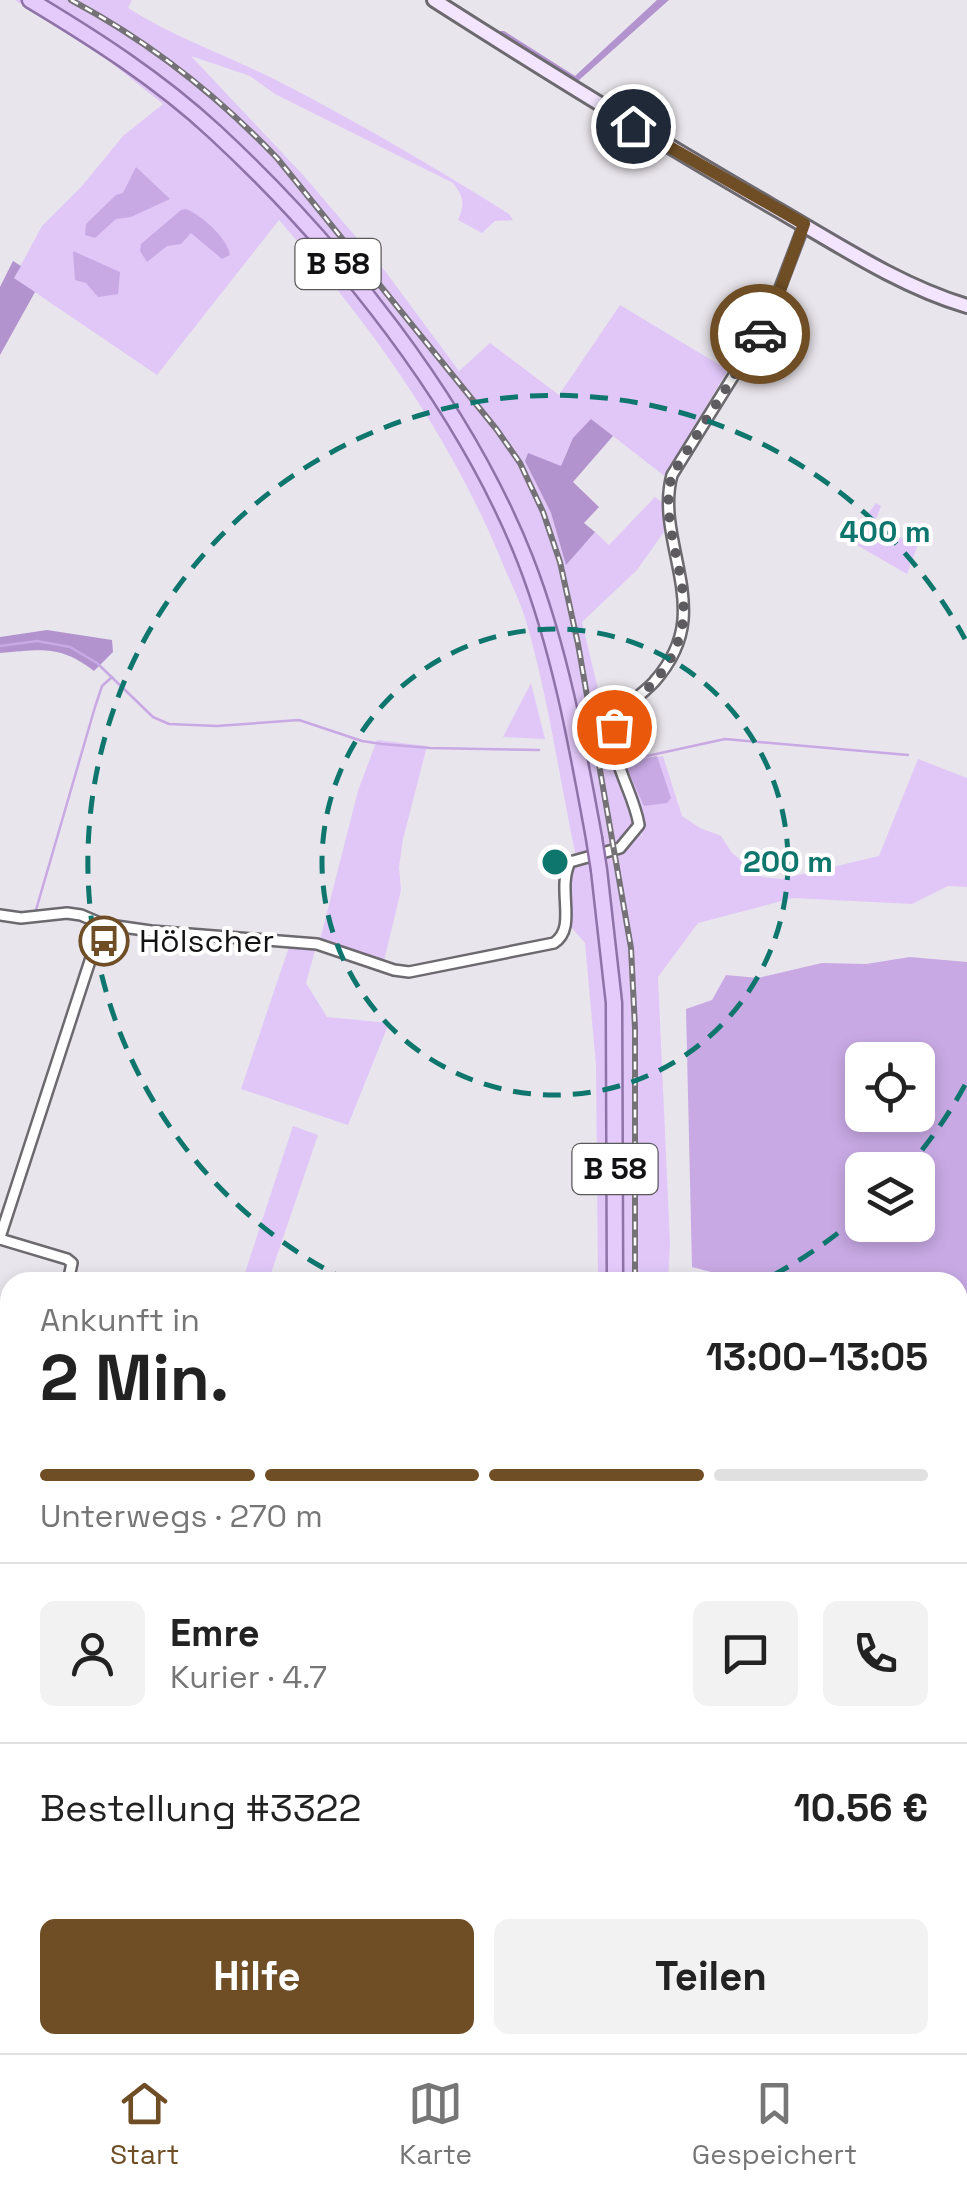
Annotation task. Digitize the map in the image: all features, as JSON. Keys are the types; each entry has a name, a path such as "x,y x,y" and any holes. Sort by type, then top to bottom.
{"main road":[{"name":"B 58","path":"30,0 117,54 214,131 321,244 422,371 479,462 524,559 558,661 599,870 614,1004 615,1272"}],"street":[{"path":"434,0 633,126 898,278 967,306"},
{"path":"0,916 81,915 102,924 151,931 317,944 409,972 554,944 561,938 567,923 563,880 570,862 620,848 639,825 618,761 614,732 622,710 653,683 670,661 682,624 683,604 667,500 672,475 766,322 804,224"},
{"path":"70,1272 72,1263 67,1258 0,1238 102,924"}],"shaded area":[{"path":"15,0 132,0 128,8 145,18 334,111 509,214 513,220 495,221 482,233 458,220 462,201 453,183 275,94 250,76 191,56 303,175 385,271 459,371 490,343 559,395 620,305 728,370 670,466 667,478 591,419 567,451 561,467 528,454 525,460 551,513 566,564 595,532 609,545 655,497 663,503 666,529 637,570 582,622 622,790 643,839 624,762 663,756 682,816 721,836 732,853 762,877 782,879 879,856 918,759 967,778 967,887 948,886 912,904 793,898 698,923 658,977 669,1272 598,1272 596,1065 585,943 571,927 567,882 575,852 547,707 526,621 479,510 403,379 344,298 279,220 157,375 14,278 42,226 123,136 163,104 109,61"},
{"path":"657,0 669,0 578,81 497,31 504,31 575,76"},
{"path":"136,167 170,199 131,217 116,219 95,238 85,235 86,224 123,193"},
{"path":"186,209 214,229 230,255 222,259 191,233 181,244 167,246 147,262 140,251 141,244"},
{"path":"73,251 120,272 118,294 98,297 86,283 75,280"},
{"path":"13,261 21,266 14,278 35,292 0,355 0,287"},
{"path":"591,419 613,436 573,482 599,507 584,523 595,532 566,565 551,513 525,461 528,453 561,466 573,438"},
{"path":"876,503 881,506 873,527 912,542 920,539 907,574 848,540"},
{"path":"47,630 112,640 113,652 94,671 60,653 0,653 0,637"},
{"path":"531,683 545,739 503,737"},
{"path":"377,740 427,746 403,839 401,890 384,961 320,940 358,791"},
{"path":"657,756 671,798 667,803 644,806 624,762"},
{"path":"290,944 316,947 306,983 327,1017 389,1023 348,1125 241,1089"},
{"path":"910,957 967,962 967,1272 711,1272 692,1267 686,1009 712,1000 726,975 758,978 822,963 866,964"},
{"path":"293,1126 318,1135 271,1272 245,1272"}],"waterway":[{"path":"730,175 901,272"},
{"path":"949,293 967,299"},
{"path":"0,646 37,641 70,647 97,663 153,717 169,724 217,726 299,720 382,744 539,750"},
{"path":"36,910 95,707 102,686 112,677"},
{"path":"624,761 725,739 908,755"},
{"path":"604,753 610,753"}],"railway":[{"path":"71,0 128,33 181,71 277,158 497,430 520,463 543,512 560,562 578,644 631,948 635,1028 635,1272"}],"way so far":[{"path":"614,727 622,710 665,669 682,624 683,604 667,500 672,475 760,334"}],"place":[{"name":"Hölscher","path":"104,941"}],"route":[{"path":"633,126 804,224 760,334"}]}
